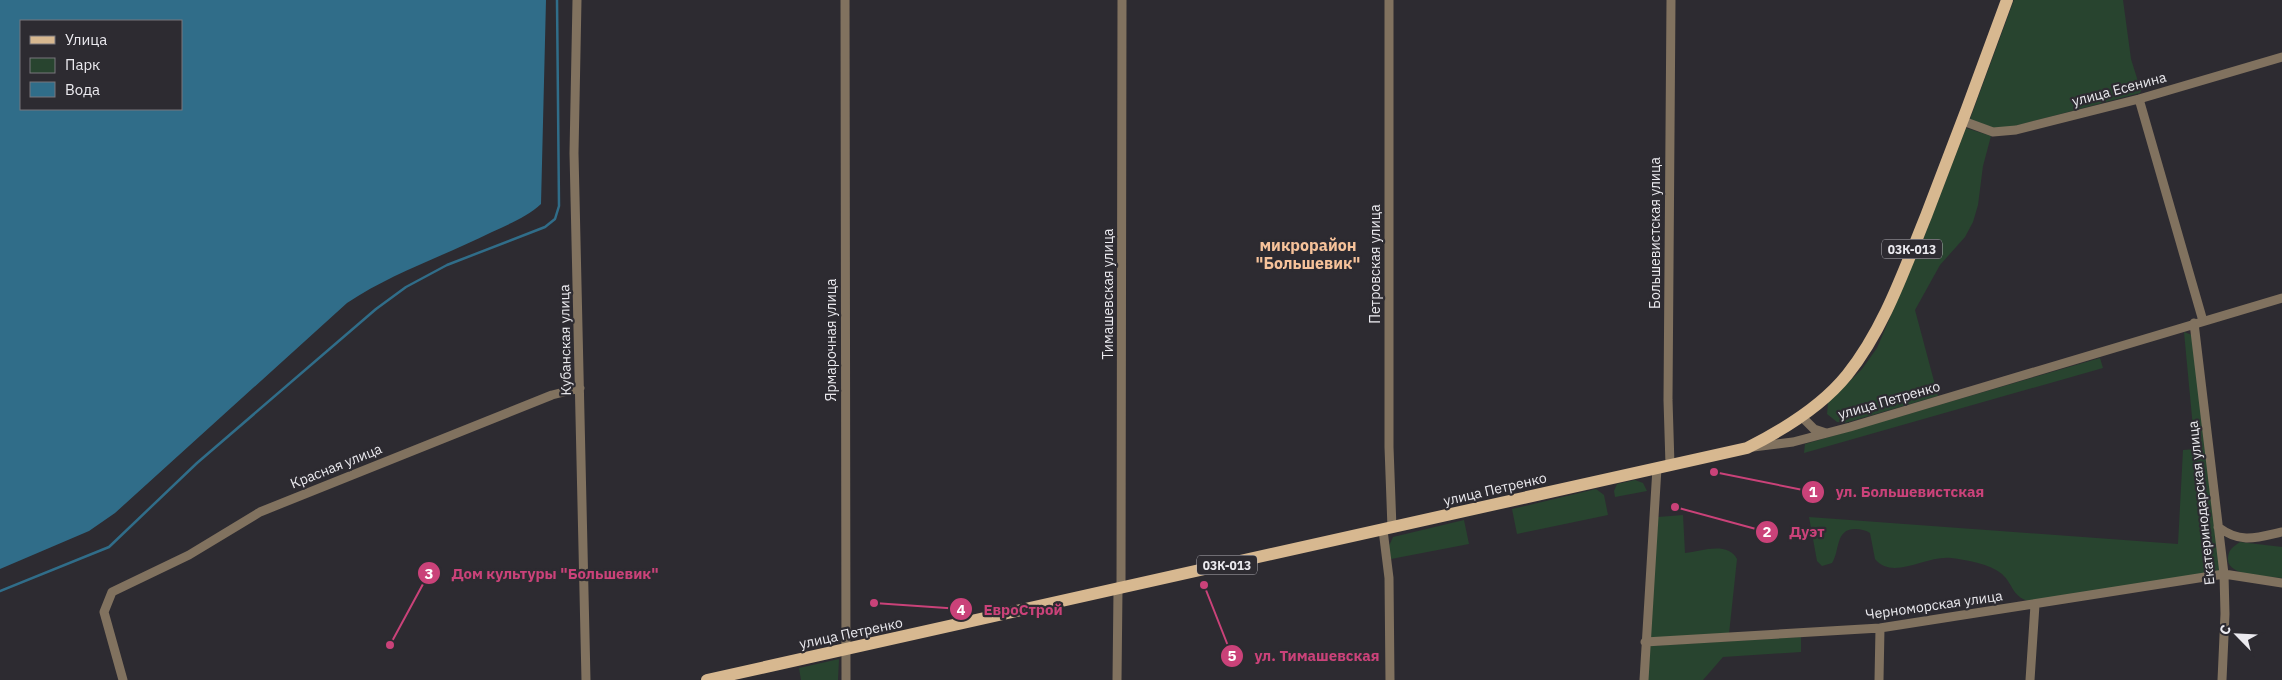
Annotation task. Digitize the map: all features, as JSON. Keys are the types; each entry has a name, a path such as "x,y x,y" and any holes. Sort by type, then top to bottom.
{"main road":[{"name":"03К-013","path":"1747,448 1801,416 1837,386 1869,342 1893,295 1963,121 2007,0"},
{"name":"улица Петренко","path":"707,680 1747,448"}],"street":[{"name":"Кубанская улица","path":"577,0 574,153 586,680"},
{"name":"Ярмарочная улица","path":"845,0 846,680"},
{"name":"Тимашевская улица","path":"1117,680 1120,589 1122,0"},
{"name":"Петровская улица","path":"1389,0 1389,447 1387,529 1390,578 1390,680"},
{"name":"Большевистская улица","path":"1670,465 1668,400 1671,0"},
{"name":"улица Есенина","path":"1963,121 1987,131 2004,132 2138,99 2282,57"},
{"name":"Екатеринодарская улица","path":"2138,99 2199,322 2224,574 2225,614 2222,680"},
{"name":"улица Петренко","path":"1747,448 1782,444 1826,434 2282,298"},
{"name":"Красная улица","path":"123,680 104,612 112,592 189,555 260,512 552,395 580,388"},
{"path":"1801,416 1814,429 1826,434"},
{"path":"1644,680 1657,468"},
{"path":"2218,527 2231,535 2242,538 2256,538 2282,532"},
{"name":"Черноморская улица","path":"1645,642 1880,628 2224,574 2282,583"},
{"path":"2030,680 2035,604"},
{"path":"1879,680 1880,628"}],"green space":[{"path":"2014,0 2123,0 2131,59 2140,93 2011,127 1996,129 1970,119"},
{"path":"1966,128 1991,136 1983,166 1978,205 1973,222 1965,237 1940,265 1915,310 1938,396 1845,423 1837,422 1827,414 1828,403 1862,369 1877,348 1921,245"},
{"path":"2184,332 2192,335 2220,571 2028,601 2016,593 2002,574 1978,563 1941,558 1900,568 1882,565 1875,559 1870,533 1861,529 1849,530 1844,533 1832,563 1822,566 1817,561 1809,517 2178,544 2183,450 2195,449"},
{"path":"2100,358 2103,368 1804,453 1805,444"},
{"path":"1635,480 1643,483 1647,491 1615,497 1614,491 1617,484"},
{"path":"1596,489 1604,495 1608,515 1517,534 1512,509"},
{"path":"1683,515 1685,553 1714,548 1727,550 1733,553 1737,559 1729,634 1649,639 1658,517"},
{"path":"1464,520 1469,544 1391,559 1389,546 1393,537"},
{"path":"2240,542 2282,547 2282,578 2258,576 2240,572 2233,568 2229,564 2229,552"},
{"path":"1801,637 1801,652 1723,657 1703,680 1647,680 1648,646"},
{"path":"839,659 838,680 801,680 799,668"}],"water":[{"path":"0,0 546,0 541,204 518,220 400,274 347,303 115,513 89,531 0,569"}],"waterway":[{"path":"0,591 109,547 197,463 376,309 406,287 447,265 545,227 555,219 559,206 557,0"}],"place":[{"name":"ул. Большевистская","path":"1714,472"},
{"name":"Дуэт","path":"1675,507"},
{"name":"ул. Тимашевская","path":"1204,585"},
{"name":"ЕвроСтрой","path":"874,603"},
{"name":"Дом культуры \"Большевик\"","path":"390,645"}],"district":[{"name":"микрорайон \"Большевик\"","path":"1308,254"}]}
